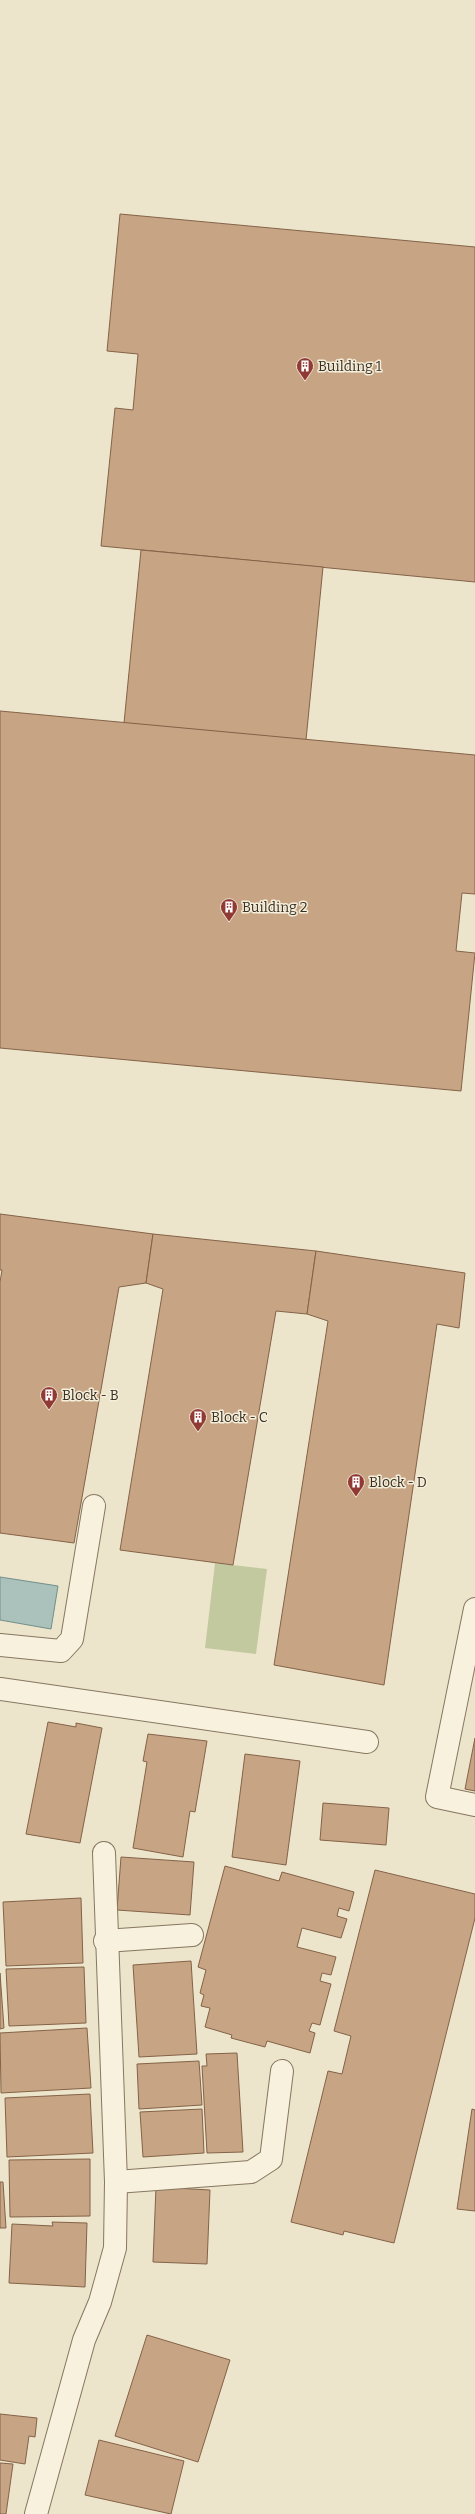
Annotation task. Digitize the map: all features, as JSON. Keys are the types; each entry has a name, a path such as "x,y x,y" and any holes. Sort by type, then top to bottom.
{"street":[{"path":"0,1645 61,1651 72,1639 94,1506"},
{"path":"475,1609 437,1796 475,1805"},
{"path":"0,1689 367,1742"},
{"path":"36,2514 84,2340 100,2302 114,2248 116,2182 105,1941 104,1853"},
{"path":"105,1941 192,1935"},
{"path":"116,2182 251,2172 271,2159 282,2071"}],"green space":[{"path":"215,1563 267,1569 256,1654 205,1648"}],"water":[{"path":"0,1577 58,1586 51,1629 0,1620"}],"building":[{"name":"Building 1","path":"120,214 475,247 475,582 101,546 115,408 133,410 138,354 107,351"},
{"path":"141,550 323,567 306,740 124,723"},
{"name":"Building 2","path":"0,711 475,755 475,894 462,893 456,951 475,953 461,1091 0,1048"},
{"name":"Block - B","path":"0,1214 153,1234 146,1283 119,1287 74,1543 0,1533 0,1282 2,1270 0,1270"},
{"name":"Block - C","path":"153,1234 316,1251 307,1314 276,1311 233,1565 120,1550 163,1289 146,1283"},
{"name":"Block - D","path":"316,1251 465,1273 459,1328 437,1324 384,1685 274,1665 328,1321 307,1314"},
{"path":"48,1722 76,1727 76,1723 102,1728 80,1843 26,1834"},
{"path":"148,1734 207,1741 195,1812 190,1811 183,1857 133,1848 147,1762 143,1761"},
{"path":"475,1738 475,1791 465,1789"},
{"path":"245,1754 300,1761 286,1865 232,1857"},
{"path":"323,1803 389,1808 386,1845 320,1840"},
{"path":"121,1857 194,1862 190,1915 117,1910"},
{"path":"225,1866 279,1881 282,1872 354,1892 349,1911 339,1908 337,1916 347,1919 341,1938 302,1928 297,1947 336,1957 331,1975 322,1973 320,1981 331,1984 320,2025 312,2023 309,2031 315,2033 310,2053 267,2041 265,2047 231,2038 232,2035 205,2027 210,2008 201,2006 204,1995 200,1993 206,1970 198,1967"},
{"path":"375,1870 475,1894 475,1918 394,2243 344,2231 343,2235 291,2222 328,2071 342,2074 351,2036 334,2031"},
{"path":"81,1898 83,1963 6,1966 3,1902"},
{"path":"191,1961 197,2054 139,2057 133,1965"},
{"path":"84,1967 86,2023 9,2026 6,1969"},
{"path":"0,1973 4,2028 0,2029"},
{"path":"87,2028 91,2088 1,2093 0,2033"},
{"path":"237,2053 243,2152 207,2153 202,2066 207,2066 206,2054"},
{"path":"199,2061 202,2105 139,2109 137,2064"},
{"path":"90,2094 93,2153 7,2157 5,2098"},
{"path":"202,2109 204,2153 143,2157 140,2112"},
{"path":"472,2109 475,2110 475,2211 457,2209"},
{"path":"90,2159 90,2216 10,2217 9,2160"},
{"path":"0,2182 3,2182 6,2228 0,2228"},
{"path":"156,2187 210,2190 207,2264 153,2262"},
{"path":"52,2222 87,2223 85,2287 9,2283 12,2224 53,2226"},
{"path":"147,2335 230,2360 198,2462 115,2436"},
{"path":"0,2414 37,2418 35,2437 29,2436 25,2464 0,2460"},
{"path":"99,2440 184,2461 171,2514 85,2495"},
{"path":"0,2463 13,2464 6,2514 0,2514"}],"place":[{"name":"Building 1","path":"305,381"},
{"name":"Building 2","path":"229,922"},
{"name":"Block - B","path":"49,1410"},
{"name":"Block - C","path":"198,1432"},
{"name":"Block - D","path":"356,1497"}]}
